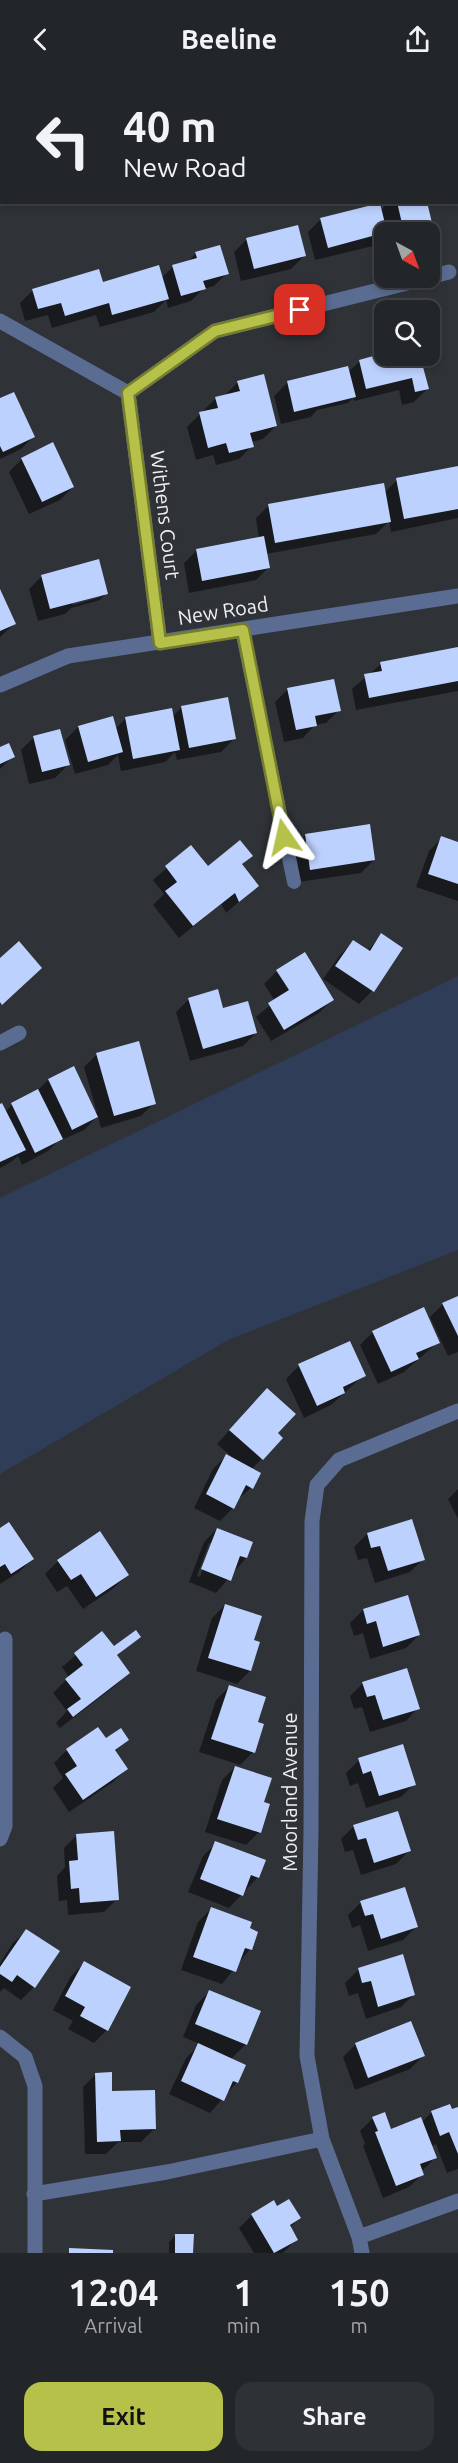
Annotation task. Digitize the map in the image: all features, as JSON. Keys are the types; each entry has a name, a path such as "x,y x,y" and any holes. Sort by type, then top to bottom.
{"street":[{"path":"440,274 449,272"},
{"path":"0,321 128,393 215,331 385,288"},
{"name":"Withens Court","path":"128,393 160,643"},
{"name":"New Road","path":"0,685 68,656 458,596"},
{"path":"0,1042 19,1033"},
{"name":"Moorland Avenue","path":"362,2253 359,2237 322,2139 307,2056 311,1830 312,1521 317,1485 339,1460 458,1411"},
{"path":"0,1839 5,1826 5,1639"},
{"path":"0,2037 25,2057 35,2086 35,2253"},
{"path":"34,2194 167,2172 322,2139"},
{"path":"359,2237 458,2201"}],"lane":[{"path":"243,630 294,882"}],"shaded area":[{"path":"458,976 458,1250 228,1340 0,1474 0,1198"}],"building":[{"path":"380,204 385,222 374,222 374,236 328,248 320,218"},
{"path":"397,204 427,204 432,222 402,222"},
{"path":"298,225 306,256 254,269 246,238"},
{"path":"220,245 229,274 203,281 206,289 181,296 172,265 197,258 195,252"},
{"path":"159,265 169,299 112,315 109,303 65,316 61,303 38,309 32,289 99,269 103,282"},
{"path":"374,356 374,366 423,366 429,389 415,392 412,378 366,389 359,360"},
{"path":"348,366 356,397 294,412 287,381"},
{"path":"264,374 277,426 250,433 254,447 229,453 226,443 208,448 199,412 218,408 215,397 240,391 237,381"},
{"path":"14,392 35,437 3,452 0,446 0,398"},
{"path":"53,442 74,487 42,502 21,458"},
{"path":"458,466 458,509 404,519 396,478"},
{"path":"384,483 391,522 275,543 268,504"},
{"path":"264,536 270,568 202,581 196,549"},
{"path":"99,559 108,594 50,609 41,575"},
{"path":"0,589 16,624 0,631"},
{"path":"458,647 458,681 369,698 364,674 382,671 380,662"},
{"path":"334,679 341,711 315,716 317,726 296,730 287,688"},
{"path":"228,697 236,739 189,748 181,706"},
{"path":"172,708 180,750 133,759 125,717"},
{"path":"113,716 123,752 88,762 78,726"},
{"path":"60,729 70,765 42,772 33,736"},
{"path":"9,743 15,757 0,764 0,747"},
{"path":"370,824 375,860 310,870 305,834"},
{"path":"441,836 458,842 458,884 428,874"},
{"path":"240,840 253,856 242,864 259,886 239,902 235,893 193,926 165,891 177,882 165,866 191,845 208,866"},
{"path":"381,933 403,948 374,992 335,966 353,940 370,951"},
{"path":"19,941 42,968 2,1005 0,1002 0,958"},
{"path":"305,952 334,1000 284,1030 268,1003 289,990 276,970"},
{"path":"218,989 223,1008 248,1001 257,1033 203,1049 188,998"},
{"path":"139,1041 156,1104 114,1116 96,1053"},
{"path":"74,1066 98,1117 72,1130 48,1079"},
{"path":"38,1089 63,1139 35,1153 11,1103"},
{"path":"2,1103 26,1150 0,1162 0,1104"},
{"path":"458,1296 458,1336 442,1303"},
{"path":"424,1307 440,1343 416,1353 419,1359 391,1372 372,1331"},
{"path":"350,1341 366,1376 343,1387 345,1393 317,1406 298,1364"},
{"path":"267,1388 296,1414 278,1433 283,1438 263,1460 229,1430"},
{"path":"226,1454 261,1473 253,1489 246,1485 234,1509 206,1494"},
{"path":"412,1519 425,1560 388,1571 380,1546 371,1548 367,1533"},
{"path":"9,1522 34,1559 11,1574 5,1564 0,1567 0,1528"},
{"path":"217,1528 253,1542 247,1558 240,1556 231,1581 201,1569"},
{"path":"100,1531 129,1575 96,1597 81,1574 71,1580 57,1560"},
{"path":"408,1595 420,1635 383,1647 376,1621 367,1624 363,1609"},
{"path":"225,1604 262,1616 254,1640 260,1642 251,1671 208,1658"},
{"path":"136,1630 141,1637 117,1655 130,1673 73,1717 67,1709 81,1699 65,1679 83,1665 74,1653 102,1631 114,1646"},
{"path":"407,1668 420,1709 383,1720 375,1695 367,1697 362,1682"},
{"path":"229,1685 266,1697 258,1722 264,1724 255,1753 211,1739"},
{"path":"98,1727 106,1738 121,1728 129,1740 115,1750 128,1769 83,1800 65,1774 77,1766 66,1749"},
{"path":"403,1744 416,1785 379,1796 371,1771 363,1774 358,1758"},
{"path":"235,1766 272,1778 264,1802 270,1804 261,1833 217,1819"},
{"path":"398,1811 411,1851 374,1863 366,1838 358,1840 353,1825"},
{"path":"114,1831 119,1900 80,1903 79,1888 71,1889 69,1861 78,1860 76,1834"},
{"path":"215,1841 266,1860 259,1878 251,1875 243,1896 200,1879"},
{"path":"405,1887 418,1927 381,1939 373,1914 365,1916 360,1901"},
{"path":"211,1907 252,1922 250,1928 258,1932 252,1950 245,1948 236,1972 193,1957"},
{"path":"26,1929 60,1951 35,1988 17,1975 12,1982 0,1974 0,1967"},
{"path":"403,1954 415,1995 378,2007 371,1981 362,1983 358,1968"},
{"path":"84,1961 131,1987 108,2031 80,2016 85,2007 65,1996"},
{"path":"209,1990 261,2011 247,2045 195,2024"},
{"path":"411,2021 425,2056 368,2078 355,2043"},
{"path":"198,2043 246,2065 238,2083 233,2081 224,2101 181,2081"},
{"path":"112,2072 112,2091 155,2090 156,2129 120,2130 121,2141 97,2142 95,2073"},
{"path":"450,2104 452,2109 458,2107 458,2154 449,2132 440,2136 431,2111"},
{"path":"385,2112 391,2129 421,2117 437,2158 420,2164 424,2175 396,2186 375,2132 378,2131 372,2117"},
{"path":"289,2199 301,2218 290,2225 298,2240 274,2253 251,2214 274,2200 277,2206"},
{"path":"175,2234 194,2234 193,2253 175,2253"},
{"path":"69,2248 113,2250 113,2253 69,2253"}],"route":[{"path":"284,837 243,630 160,643 128,393 215,331 300,310"}]}
